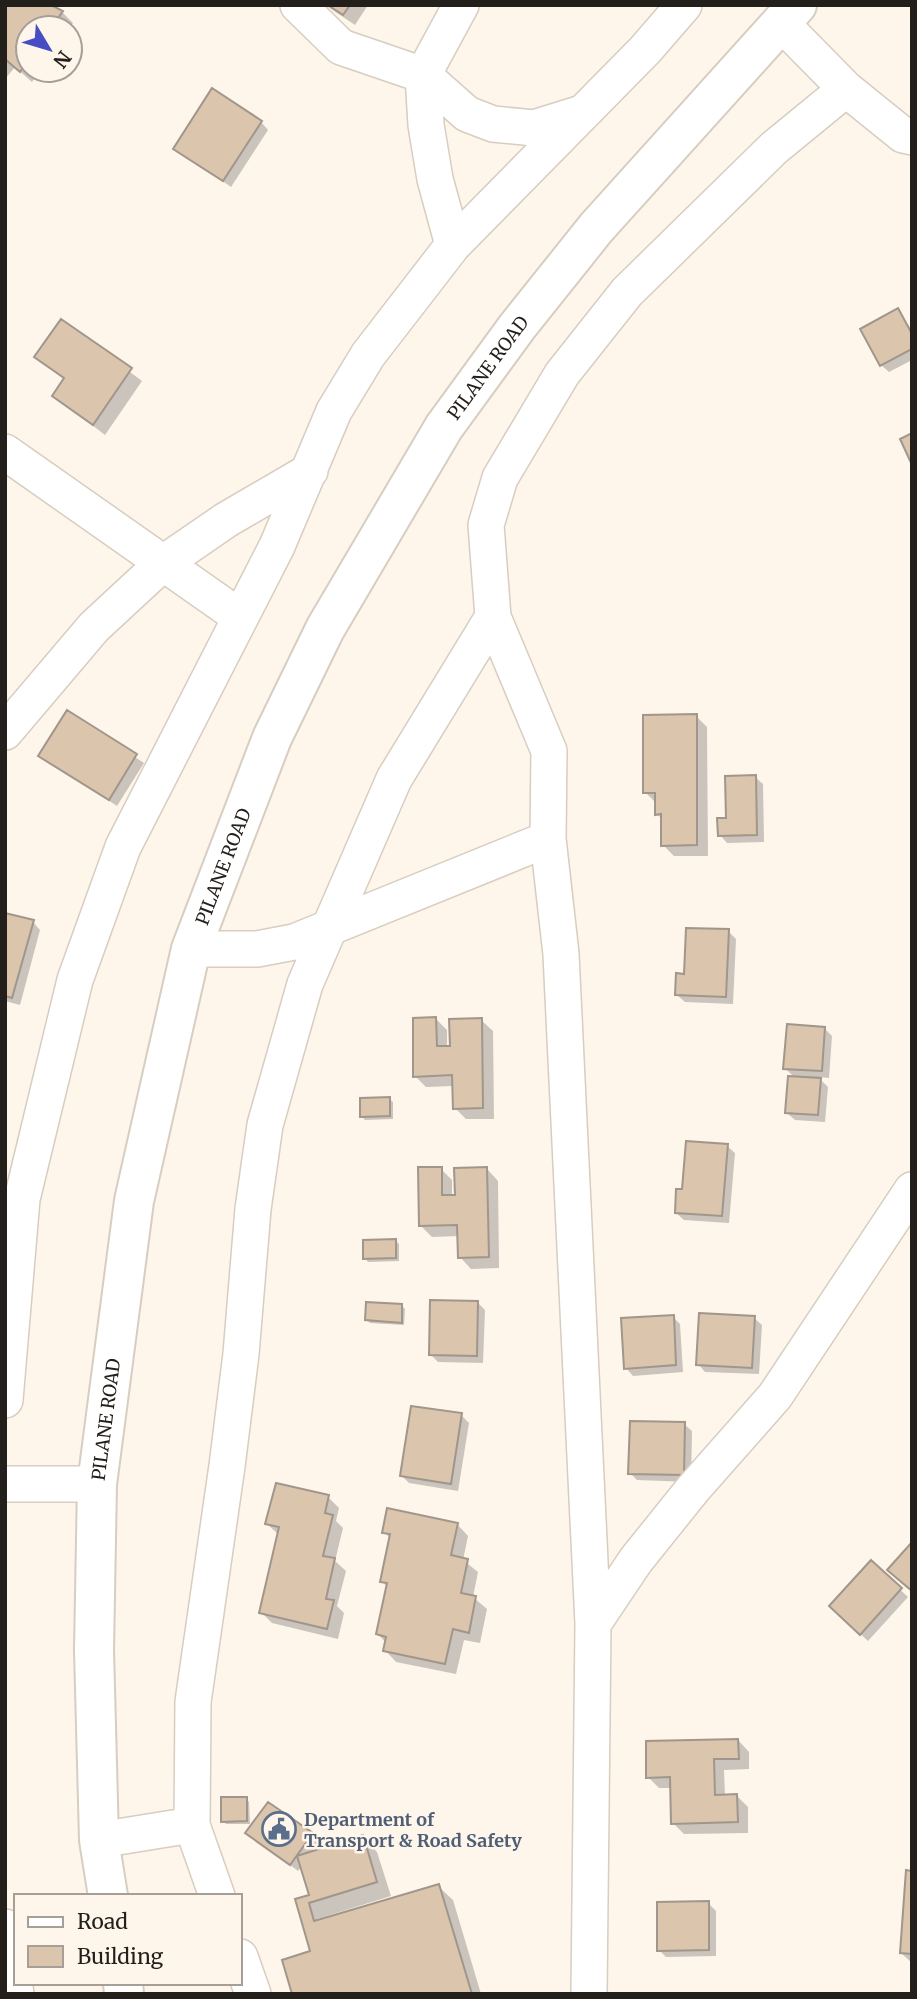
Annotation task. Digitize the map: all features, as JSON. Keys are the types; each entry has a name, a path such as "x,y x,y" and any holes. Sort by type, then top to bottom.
{"main road":[{"name":"PILANE ROAD","path":"108,1894 99,1840 94,1650 97,1484 134,1201 191,949 272,738 314,650 444,427 534,305 596,228 789,13"}],"street":[{"path":"298,5 341,47 423,75 467,114 493,124 534,128 580,113"},
{"path":"453,245 435,178 426,125 423,75 461,5"},
{"path":"5,1400 22,1199 75,980 123,847 240,617 310,471 334,411 368,355 453,245 580,113 645,50 684,5"},
{"path":"789,13 846,89 909,143"},
{"path":"589,1994 593,1624 561,954 548,839 549,751 493,617 486,525 500,478 562,374 627,292 774,148 846,89"},
{"path":"5,452 240,617"},
{"path":"5,732 94,628 162,564 226,520 310,471"},
{"path":"216,1894 192,1825 192,1702 227,1466 241,1354 253,1209 265,1125 305,984 394,779 493,617"},
{"path":"191,949 257,950 294,942 548,839"},
{"path":"593,1624 636,1560 692,1489 775,1396 912,1190"},
{"path":"5,1484 97,1484"},
{"path":"99,1840 192,1825"},
{"path":"5,1927 14,1982"},
{"path":"242,1962 253,1994"}],"building":[{"path":"5,5 51,5 63,11 61,14 14,14 14,67 5,59"},
{"path":"328,5 350,5 343,15"},
{"path":"212,88 262,121 223,181 173,149"},
{"path":"898,308 912,334 912,349 880,366 860,329"},
{"path":"61,319 132,368 93,425 52,396 64,378 34,357"},
{"path":"912,433 912,465 900,439"},
{"path":"67,710 137,754 109,800 38,756"},
{"path":"697,714 697,845 661,846 661,814 655,815 655,793 643,793 643,715"},
{"path":"756,775 757,835 718,836 717,818 726,818 725,776"},
{"path":"5,913 34,920 12,998 5,996"},
{"path":"686,928 729,929 726,997 675,995 676,973 684,974"},
{"path":"436,1017 437,1046 450,1046 449,1019 482,1018 483,1108 453,1109 452,1075 413,1077 413,1018"},
{"path":"787,1024 825,1027 822,1071 783,1069"},
{"path":"788,1076 821,1078 818,1115 785,1113"},
{"path":"390,1097 390,1116 360,1117 360,1098"},
{"path":"686,1141 728,1144 722,1216 675,1213 676,1189 682,1189"},
{"path":"418,1167 442,1167 442,1195 455,1195 454,1168 487,1167 489,1257 458,1258 457,1225 419,1226"},
{"path":"396,1239 396,1258 363,1259 363,1240"},
{"path":"430,1300 478,1301 477,1356 429,1355"},
{"path":"366,1302 402,1304 402,1323 365,1320"},
{"path":"699,1313 755,1316 752,1368 696,1365"},
{"path":"674,1315 676,1365 624,1369 621,1318"},
{"path":"411,1406 462,1413 451,1484 400,1476"},
{"path":"630,1421 685,1422 684,1475 628,1474"},
{"path":"276,1483 329,1495 325,1513 333,1515 323,1556 335,1558 326,1599 334,1600 327,1629 259,1613 279,1527 265,1524"},
{"path":"387,1508 458,1523 451,1555 468,1559 461,1593 476,1596 469,1633 453,1629 445,1664 383,1651 386,1637 376,1634 387,1583 380,1582 390,1534 382,1533"},
{"path":"912,1542 912,1591 887,1570"},
{"path":"871,1560 902,1588 860,1635 829,1606"},
{"path":"738,1739 739,1759 714,1759 715,1795 737,1794 738,1822 671,1824 670,1777 646,1778 646,1741"},
{"path":"221,1797 247,1797 247,1821 221,1822"},
{"path":"268,1802 313,1833 290,1865 245,1833"},
{"path":"363,1835 377,1882 309,1903 314,1921 439,1884 472,1994 292,1994 282,1960 310,1951 295,1899 309,1895 297,1856"},
{"path":"906,1870 912,1871 912,1954 900,1953"},
{"path":"709,1901 709,1950 657,1951 657,1902"}],"place":[{"name":"Department of Transport & Road Safety","path":"279,1829"}]}
